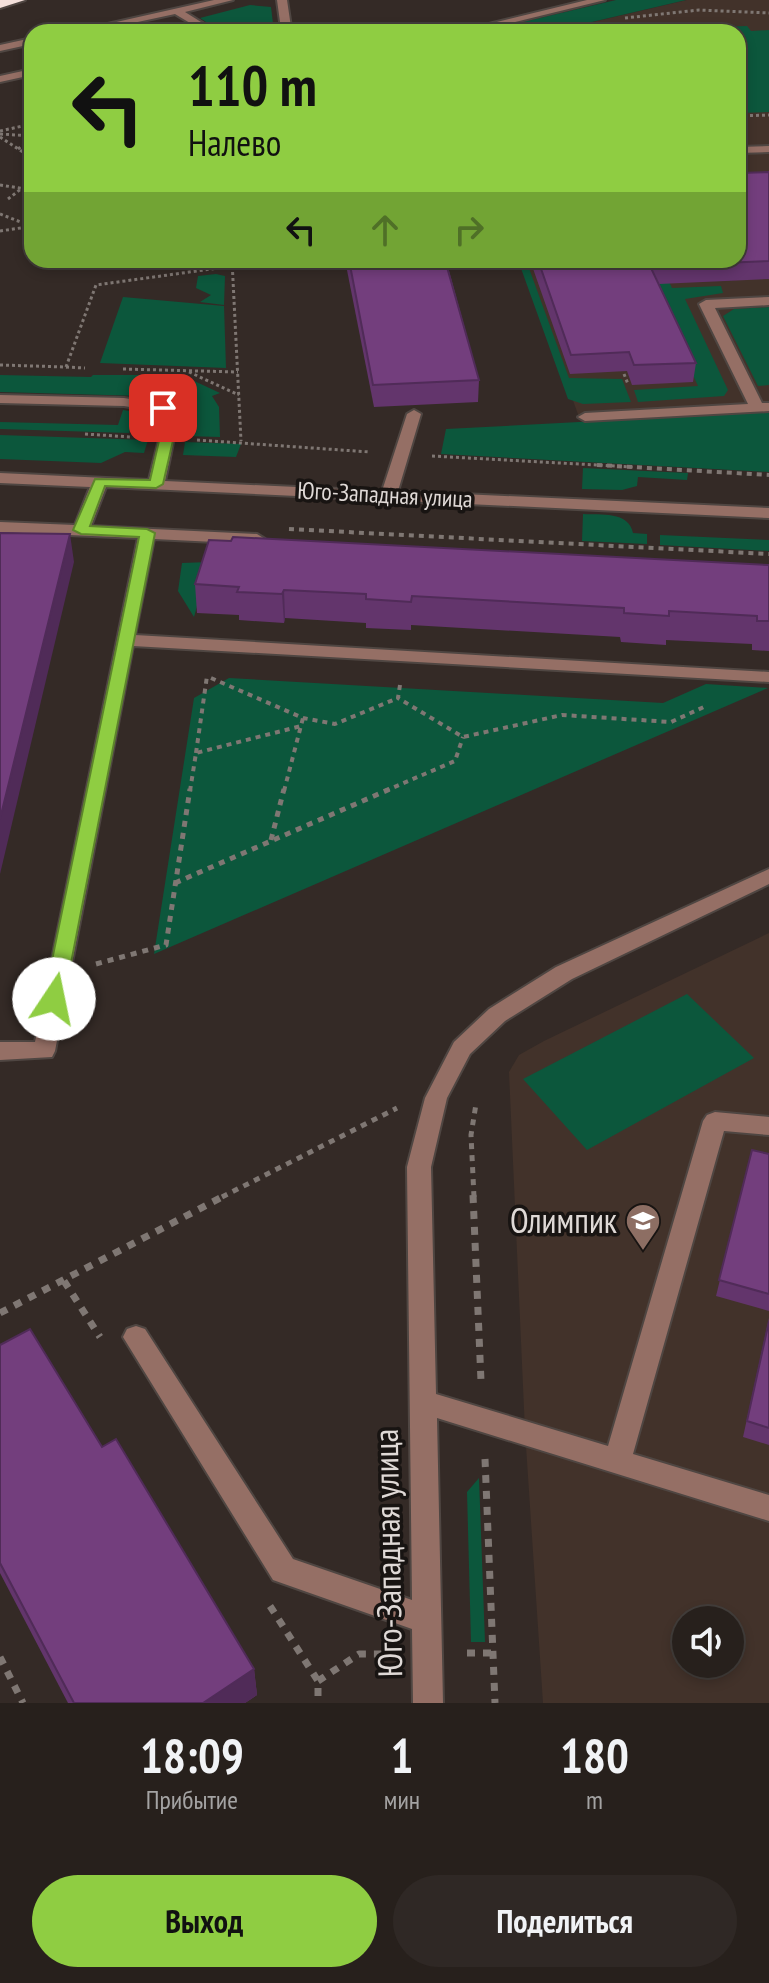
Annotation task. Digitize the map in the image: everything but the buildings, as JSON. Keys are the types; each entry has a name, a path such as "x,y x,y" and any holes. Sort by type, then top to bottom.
{"highway":[{"path":"0,4 19,0"}],"street":[{"path":"115,24 228,0"},
{"path":"282,0 285,24"},
{"path":"496,24 600,0"},
{"path":"176,11 198,24"},
{"path":"0,48 24,43"},
{"path":"0,79 24,74"},
{"path":"746,150 769,149"},
{"path":"585,417 763,408 706,304 769,301"},
{"path":"0,399 151,404 170,414 168,438 156,484"},
{"path":"389,495 414,414"},
{"name":"Юго-Западная улица","path":"0,478 769,513"},
{"path":"81,530 100,482"},
{"path":"0,527 281,534"},
{"path":"0,1051 44,1051 147,533"},
{"path":"125,640 769,677"},
{"name":"Юго-Западная улица","path":"428,1703 419,1167 436,1098 462,1048 497,1015 564,973 769,876"},
{"path":"618,1460 715,1121 755,1122 769,1126"},
{"path":"136,1337 283,1570 426,1619"},
{"path":"421,1401 769,1508"}],"path":[{"path":"618,19 699,10 769,13"},
{"path":"746,116 769,115"},
{"path":"0,134 24,126"},
{"path":"0,134 24,136"},
{"path":"0,134 24,153"},
{"path":"18,149 24,144"},
{"path":"0,185 23,189"},
{"path":"8,199 23,189"},
{"path":"0,214 24,223"},
{"path":"0,229 24,227"},
{"path":"66,367 96,285 201,268"},
{"path":"232,268 241,441"},
{"path":"0,365 95,368"},
{"path":"110,368 238,372"},
{"path":"184,370 239,395"},
{"path":"73,434 241,441 402,454 769,475"},
{"path":"281,534 769,554"},
{"path":"398,698 405,656"},
{"path":"193,676 207,676 303,718 335,724 398,698"},
{"path":"59,974 166,945 207,676"},
{"path":"398,698 463,737 562,715 671,722 769,677"},
{"path":"270,841 303,718"},
{"path":"196,753 301,726"},
{"path":"175,883 455,761 463,737"},
{"path":"478,1088 471,1135 495,1703"},
{"path":"0,1313 384,1112 436,1098"},
{"path":"0,1657 23,1703"}],"shaded area":[{"path":"687,0 769,0 769,460 656,454 645,417 580,420 526,268 746,268 746,24 584,24"},
{"name":"Олимпик","path":"769,933 769,1703 543,1703 525,1431 509,1072 519,1055"}],"green space":[{"path":"616,0 686,0 583,24 515,24"},
{"path":"250,5 271,7 273,24 209,24 200,18"},
{"path":"746,26 751,31 769,30 769,112 746,113"},
{"path":"521,268 529,268 569,378 622,379 631,402 583,404 568,399"},
{"path":"643,268 663,268 672,288 721,286 723,293 685,299 728,390 724,396 638,402 634,390 698,386"},
{"path":"198,276 225,276 224,305 200,302 211,295 196,288"},
{"path":"123,297 224,306 226,368 100,363"},
{"path":"769,307 769,385 758,386 723,316 734,309"},
{"path":"0,375 147,375 142,396 0,392"},
{"path":"155,376 190,379 220,393 212,396 219,407 220,437 185,436 181,409 150,396"},
{"path":"123,410 136,412 129,433 0,429 0,422 118,425"},
{"path":"769,412 769,472 441,454 446,429"},
{"path":"0,435 148,440 144,453 125,452 101,463 0,459"},
{"path":"185,442 241,444 236,457 183,455"},
{"path":"583,468 688,473 687,480 638,477 637,486 622,490 582,489"},
{"path":"583,514 620,518 626,521 633,533 647,534 647,544 582,541"},
{"path":"660,535 769,540 769,551 660,545"},
{"path":"209,562 194,617 178,591 182,563"},
{"path":"229,678 663,703 706,684 768,688 154,954 194,698"},
{"path":"687,994 754,1058 587,1150 523,1079"},
{"path":"479,1478 485,1642 471,1642 467,1492"}],"place":[{"name":"Олимпик","path":"643,1252"}],"route":[{"path":"54,999 147,533 81,530 100,482 156,484 171,419 163,408"}]}
